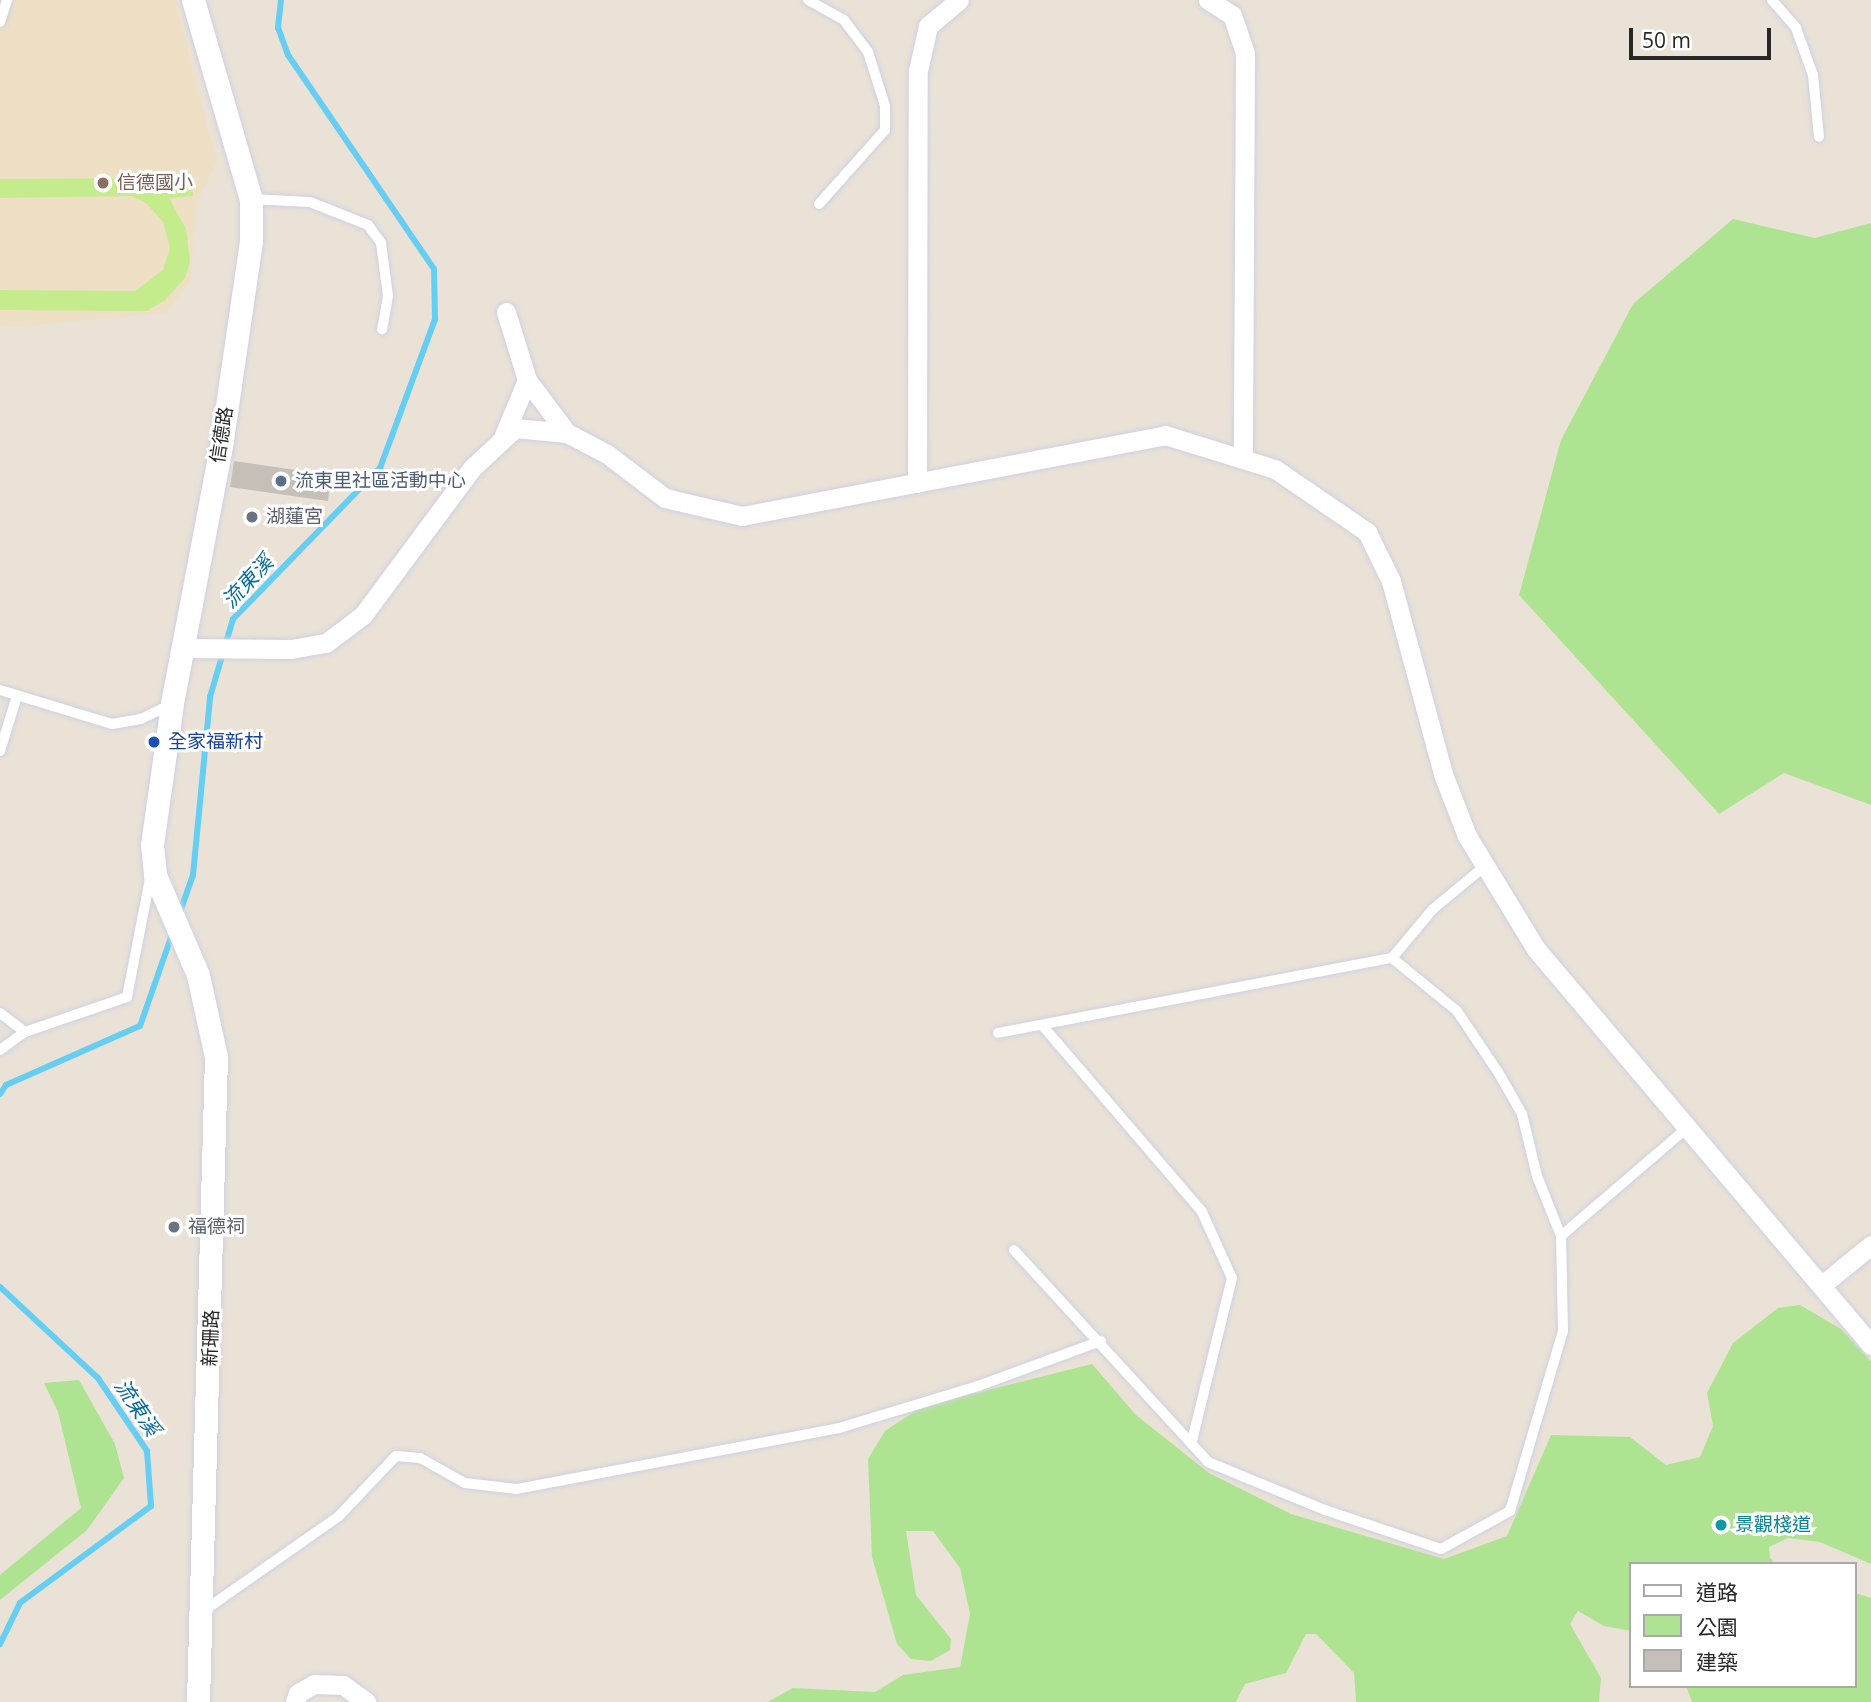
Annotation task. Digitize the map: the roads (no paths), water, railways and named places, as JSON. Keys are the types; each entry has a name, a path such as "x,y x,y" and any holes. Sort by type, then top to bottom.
{"street":[{"name":"信德路","path":"155,868 152,845 172,704 193,649 251,241 251,199 193,0"},
{"path":"917,483 918,71 928,26 959,0"},
{"path":"1208,0 1232,15 1245,53 1242,457"},
{"path":"506,312 527,380 567,433"},
{"path":"504,435 527,380"},
{"path":"193,649 291,649 326,643 363,615 437,511 504,435 515,428 567,433 607,454 665,498 742,516 1165,435 1275,469 1367,532 1391,581 1443,774 1467,835 1536,949 1871,1345"},
{"name":"新珊路","path":"155,868 198,975 216,1057 198,1702"},
{"path":"1822,1285 1871,1245"},
{"path":"295,1702 298,1693 314,1684 343,1685 366,1702"}],"lane":[{"path":"0,22 7,0"},
{"path":"808,0 844,20 868,52 885,106 885,130 819,204"},
{"path":"1772,0 1796,28 1813,75 1819,137"},
{"path":"251,199 310,202 368,225 381,243 388,296 382,329"},
{"path":"0,690 112,723 141,719 172,704"},
{"path":"0,751 17,696"},
{"path":"998,1033 1392,958 1433,909 1485,866"},
{"path":"0,1050 26,1032 127,997 155,868"},
{"path":"1014,1250 1101,1341 1208,1462 1325,1510 1441,1549 1510,1511 1563,1331 1561,1236 1538,1176 1522,1114 1498,1072 1457,1010 1392,958"},
{"path":"0,1013 26,1032"},
{"path":"1042,1025 1202,1212 1232,1278 1192,1441"},
{"path":"1561,1236 1688,1127"},
{"path":"202,1612 339,1516 396,1456 420,1458 465,1483 517,1489 839,1428 978,1386 1101,1341"}],"waterway":[{"name":"流東溪","path":"179,915 193,875 210,697 233,619 380,468 435,319 434,269 288,55 278,28 281,0"},
{"name":"流東溪","path":"0,1094 6,1085 140,1026 173,932"},
{"name":"流東溪","path":"0,1287 98,1378 147,1451 151,1506 20,1603 0,1644"}],"place":[{"name":"信德國小","path":"103,183"},
{"name":"流東里社區活動中心","path":"281,481"},
{"name":"湖蓮宮","path":"252,517"},
{"name":"全家福新村","path":"154,742"},
{"name":"福德祠","path":"174,1227"},
{"name":"景觀棧道","path":"1721,1525"}]}
